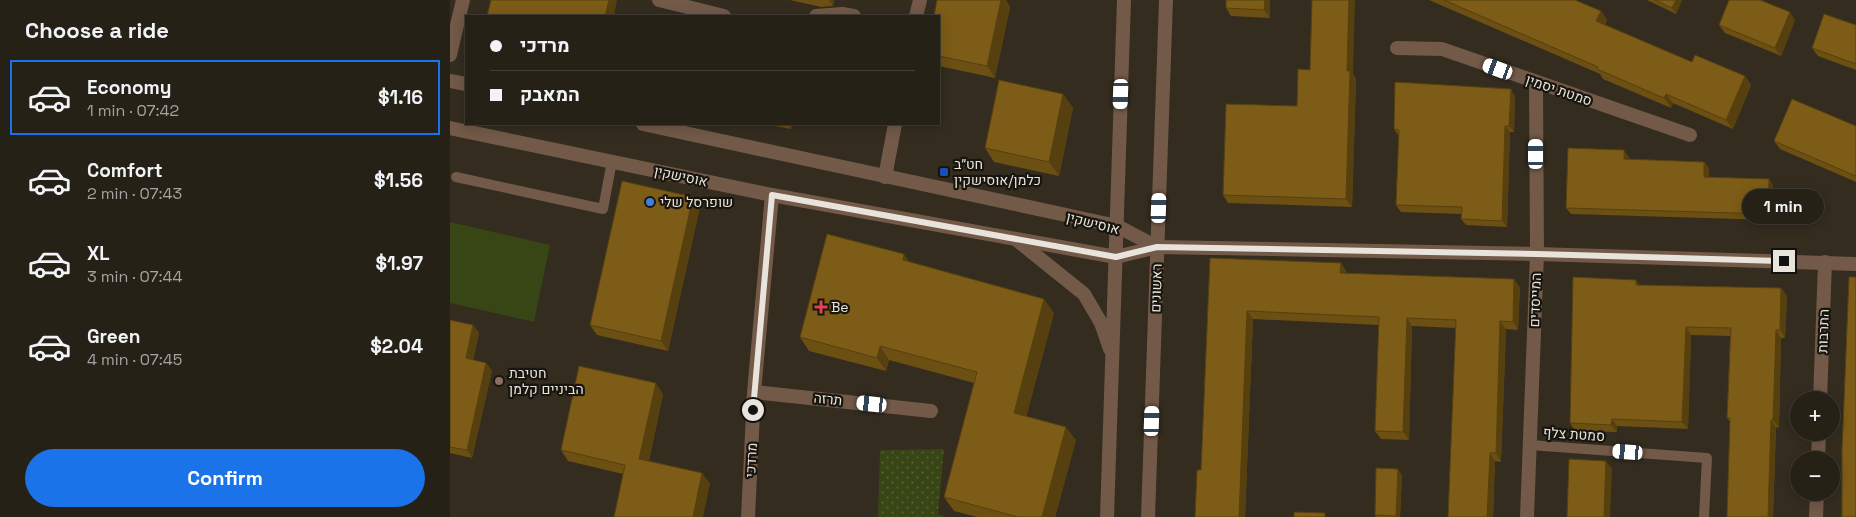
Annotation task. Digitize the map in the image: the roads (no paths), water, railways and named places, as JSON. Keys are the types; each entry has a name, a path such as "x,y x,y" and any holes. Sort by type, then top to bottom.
{"street":[{"path":"450,55 463,0"},
{"path":"659,0 720,15"},
{"path":"916,15 920,0"},
{"path":"1107,517 1124,0"},
{"name":"ראשונים","path":"1148,517 1166,0"},
{"path":"829,15 848,15"},
{"name":"סמטת יסמין","path":"1397,48 1442,49 1690,135"},
{"path":"450,81 465,84"},
{"name":"המייסדים","path":"1527,517 1537,254 1536,82"},
{"name":"אוסישקין","path":"648,125 1118,226 1157,247"},
{"path":"884,177 895,125"},
{"name":"אוסישקין","path":"450,128 772,195 1116,257 1157,247"},
{"name":"מרדכי","path":"748,517 754,392 772,195"},
{"path":"1015,239 1084,294 1101,323 1113,358"},
{"path":"1157,247 1537,254 1856,264"},
{"name":"התרבות","path":"1820,391 1825,262"},
{"name":"תרזה","path":"754,392 931,411"},
{"path":"1816,501 1816,517"}],"lane":[{"path":"456,178 603,209 612,161"},
{"name":"סמטת צלף","path":"1530,444 1707,458 1704,517"}],"place":[{"name":"חט״ב כלמן/אוסישקין","path":"944,172"},
{"name":"שופרסל שלי","path":"650,202"},
{"name":"Be","path":"821,307"},
{"name":"חטיבת הביניים קלמן","path":"499,381"}]}
